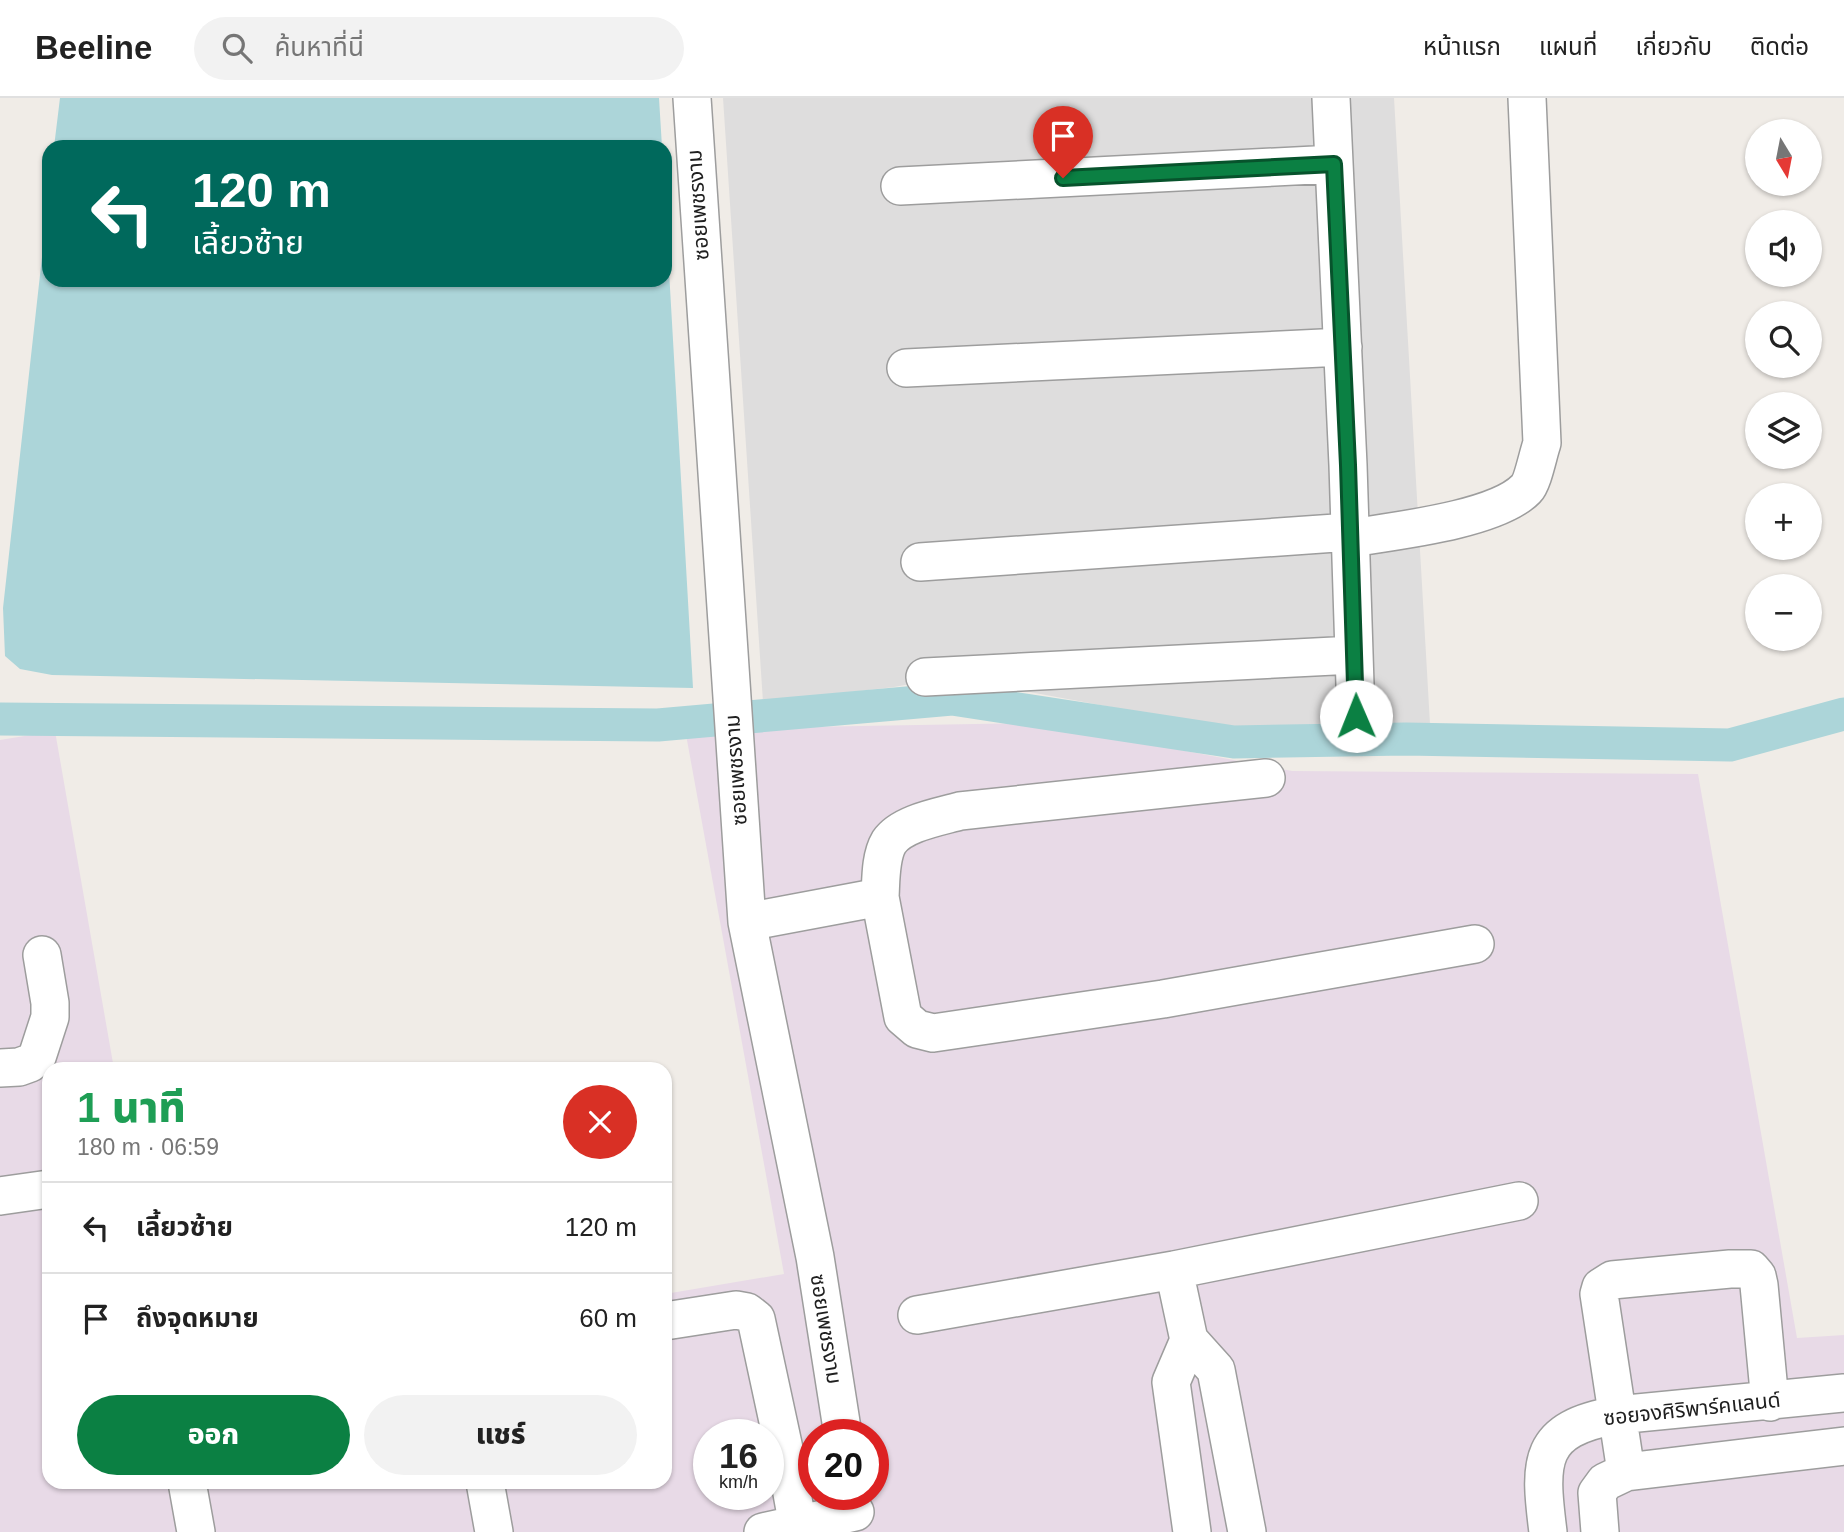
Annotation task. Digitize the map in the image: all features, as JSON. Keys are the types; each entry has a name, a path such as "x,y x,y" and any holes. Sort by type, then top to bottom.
{"street":[{"name":"ซอยเพชรงาม","path":"692,98 747,922 815,1257 840,1419"},
{"path":"1331,98 1351,535 1356,716"},
{"path":"920,562 1351,535 1419,527 1497,508 1528,488 1542,443 1527,98"},
{"path":"900,186 1334,164"},
{"path":"906,368 1343,347"},
{"path":"925,677 1354,655"},
{"path":"1266,778 960,811 912,825 889,842 882,865 880,897 903,1017 917,1029 933,1032 1163,999 1475,944"},
{"path":"747,922 880,897"},
{"path":"0,1068 19,1067 37,1057 50,1017 41,955"},
{"path":"0,1196 42,1190"},
{"path":"917,1315 1174,1270 1519,1201"},
{"path":"1626,1472 1599,1294 1601,1287 1612,1280 1751,1269 1757,1276 1770,1402"},
{"path":"1174,1270 1189,1340 1216,1370 1247,1532"},
{"path":"672,1320 736,1310 747,1312 756,1319 784,1449 787,1530 856,1513"},
{"path":"1189,1340 1171,1382 1192,1532"},
{"name":"ซอยจงศิริพาร์คแลนด์","path":"1548,1532 1543,1482 1547,1455 1560,1436 1588,1420 1844,1393"},
{"path":"1600,1532 1597,1493 1605,1482 1626,1472 1844,1447"},
{"path":"188,1489 196,1532"},
{"path":"486,1489 495,1532"}],"shaded area":[{"path":"723,98 1394,98 1430,724 1225,728 948,677 894,687 763,702"},
{"path":"1037,723 1292,771 1698,774 1797,1338 1844,1335 1844,1532 0,1532 0,740 55,731 113,1062 42,1062 42,1489 672,1489 672,1293 784,1274 685,729"}],"water":[{"path":"60,98 659,98 662,140 55,140"},
{"path":"42,257 42,287 670,287 693,688 52,675 20,669 5,656 3,608"}],"waterway":[{"path":"0,719 658,725 952,699 1234,742 1406,739 1730,745 1844,714"}],"route":[{"path":"1063,178 1334,164 1356,716"}]}
